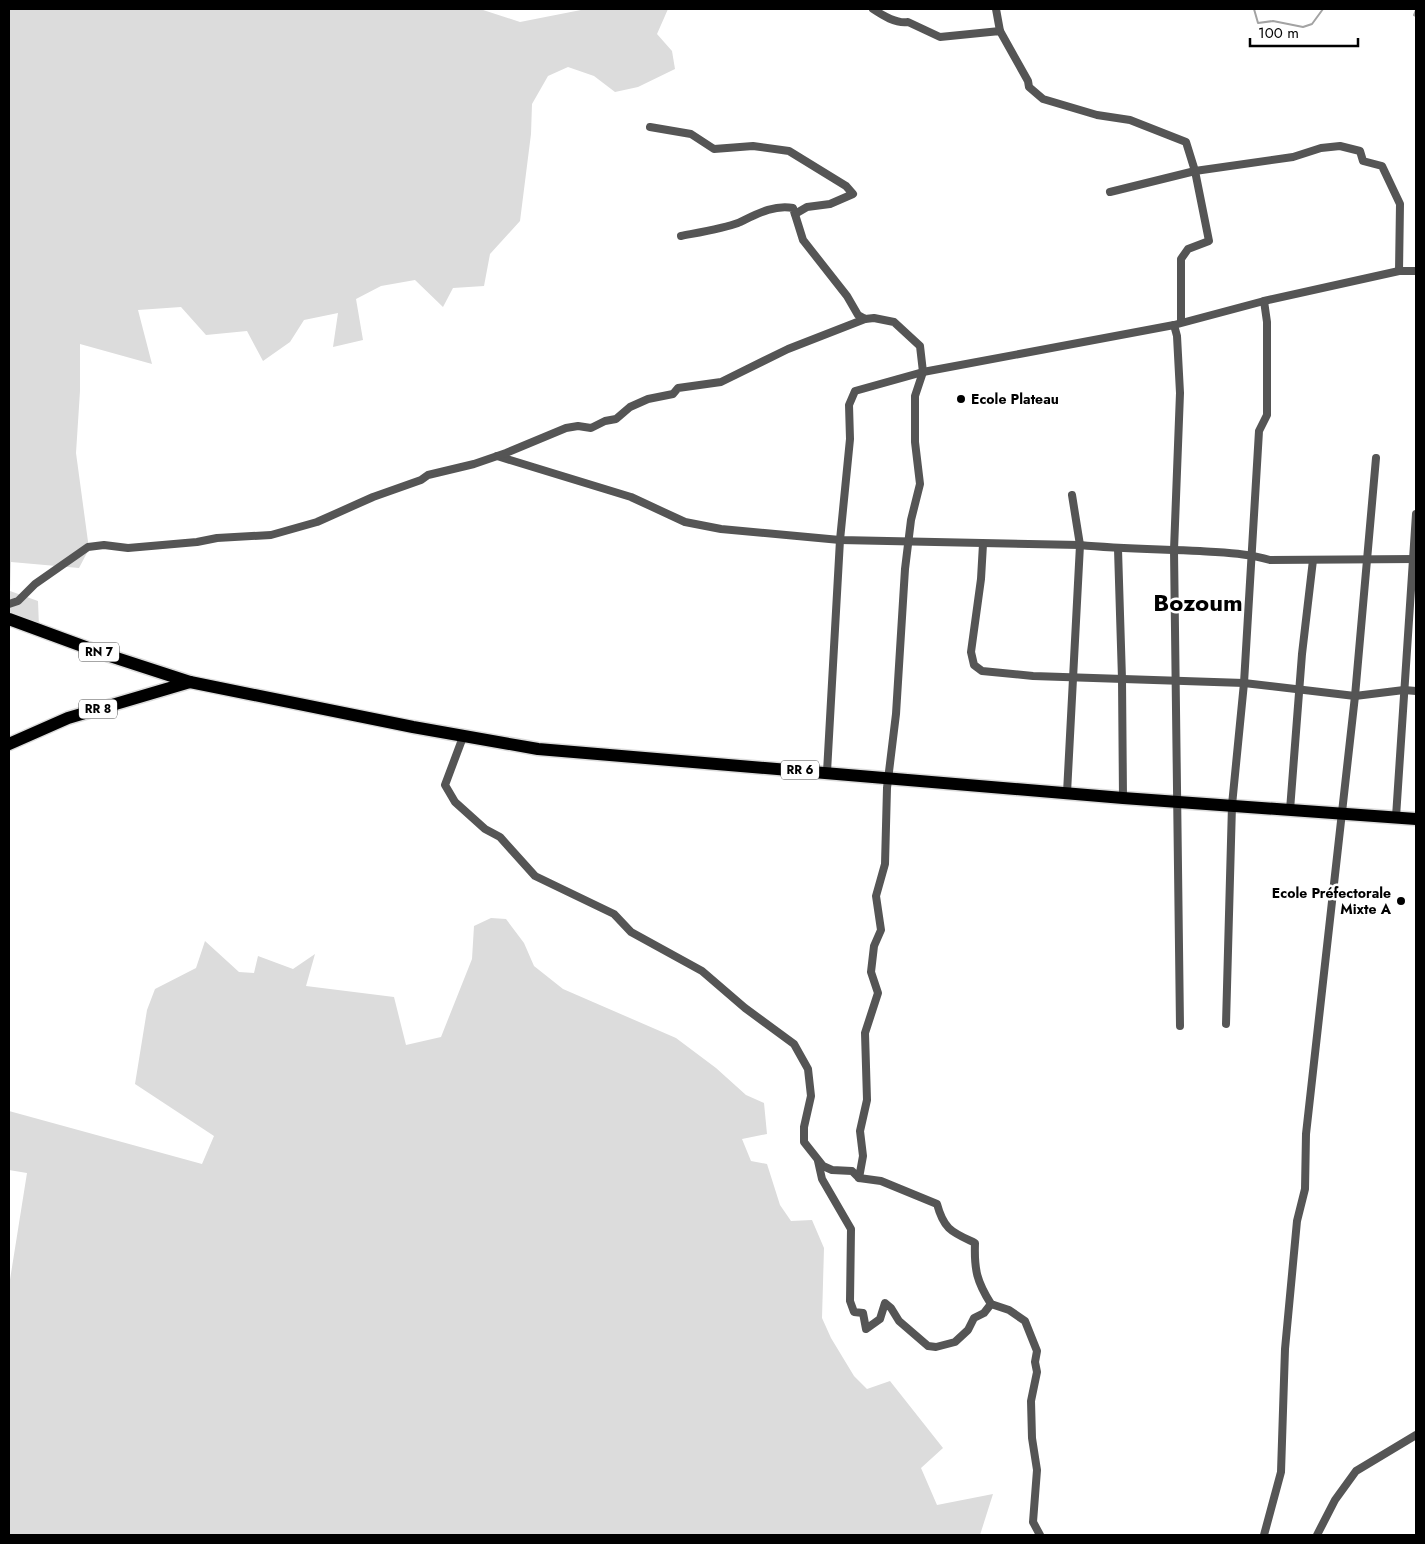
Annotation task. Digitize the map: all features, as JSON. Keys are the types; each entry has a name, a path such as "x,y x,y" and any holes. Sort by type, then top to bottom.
{"main road":[{"name":"RN 7","path":"9,619 107,655 190,682"},
{"name":"RR 6","path":"190,682 463,737 538,750 827,772 888,779 1123,798 1416,819"},
{"name":"RR 8","path":"9,744 68,718 190,682"}],"street":[{"path":"873,9 882,15 903,23 908,22 940,37 1000,31"},
{"path":"996,9 1000,31 1028,81 1029,87 1043,98 1097,115 1130,120 1186,142 1195,171 1209,241 1188,249 1181,259 1177,323 1180,393 1174,550 1180,1026"},
{"path":"650,127 691,134 714,149 753,146 788,151 846,186 853,194 830,204 807,207 795,214"},
{"path":"1110,192 1195,171 1293,157 1321,148 1340,146 1360,151 1363,161 1382,166 1400,204 1399,271"},
{"path":"681,236 738,223 750,216 783,206 793,208 803,240 842,289 858,314 864,319"},
{"path":"827,772 840,540 850,439 850,405 855,391 923,372 1177,323 1264,301 1399,271 1416,272"},
{"path":"1226,1024 1232,805 1244,683 1250,554 1259,431 1267,415 1268,322 1264,301"},
{"path":"9,604 18,601 36,584 88,547 104,544 128,548 197,542 217,538 271,535 317,522 374,497 421,480 428,475 497,456 566,428 578,426 590,428 605,421 616,419 630,407 648,399 673,394 678,388 721,382 788,349 864,319 874,318 894,322 920,346 923,372 914,396 914,442 920,477 911,520 910,541 905,569 896,714 888,779 885,864 876,896 881,930 874,946 871,972 878,993 865,1033 867,1100 860,1131 863,1156 859,1178"},
{"path":"497,456 631,497 677,519 694,524 776,535 840,540 1080,545 1118,549 1250,554 1270,560 1414,558"},
{"path":"1264,1535 1281,1472 1286,1339 1298,1221 1305,1189 1306,1134 1343,815 1376,458"},
{"path":"1067,793 1080,545 1072,495"},
{"path":"1396,818 1416,514"},
{"path":"983,544 981,579 971,644 974,665 988,673 1073,678 1244,683 1355,696 1404,690 1416,691"},
{"path":"1118,549 1123,798"},
{"path":"1290,810 1301,690 1302,654 1313,560"},
{"path":"463,737 445,784 455,802 485,829 500,837 534,876 614,914 631,932 702,971 745,1008 794,1044 808,1069 811,1096 804,1127 804,1142 823,1166 832,1170 852,1171 859,1178 881,1181 937,1204 942,1223 952,1232 975,1243 974,1267 980,1286 991,1304 1009,1310 1025,1321 1037,1352 1035,1362 1037,1372 1031,1401 1032,1438 1037,1470 1033,1522 1040,1535"},
{"path":"818,1159 822,1179 851,1229 850,1301 854,1312 863,1313 866,1329 880,1319 885,1303 891,1308 900,1322 928,1346 936,1346 955,1342 968,1330 974,1318 984,1313 991,1304"},
{"path":"1317,1535 1335,1500 1356,1471 1416,1435"}],"shaded area":[{"path":"9,9 480,9 520,22 586,9 668,9 657,34 672,51 675,69 638,87 615,92 594,76 568,67 548,76 532,104 531,134 520,221 490,254 484,286 453,288 443,307 415,280 381,286 356,299 363,340 333,347 338,313 304,320 290,342 263,361 247,331 206,335 181,307 138,310 152,364 80,344 80,391 76,453 89,549 79,568 11,562 10,591 38,601 39,627 9,623"},
{"path":"491,918 506,919 524,943 534,966 563,989 676,1038 716,1068 746,1095 764,1103 767,1134 742,1139 751,1161 767,1164 780,1205 791,1221 812,1220 824,1248 822,1318 831,1338 854,1376 867,1389 890,1381 943,1448 921,1468 937,1505 993,1494 980,1535 9,1535 9,1286 27,1173 9,1170 9,1111 202,1164 214,1136 135,1084 147,1010 155,989 196,968 205,941 239,972 254,973 258,956 293,969 315,954 306,986 394,997 406,1045 441,1037 472,959 474,926"}],"waterway":[{"path":"1254,9 1258,23 1273,21 1303,27 1312,24 1323,9"},
{"path":"1416,10 1414,15 1416,16"}],"place":[{"name":"Ecole Plateau","path":"961,399"},
{"name":"Ecole Préfectorale Mixte A","path":"1401,901"}],"district":[{"name":"Bozoum","path":"1198,603"}]}
